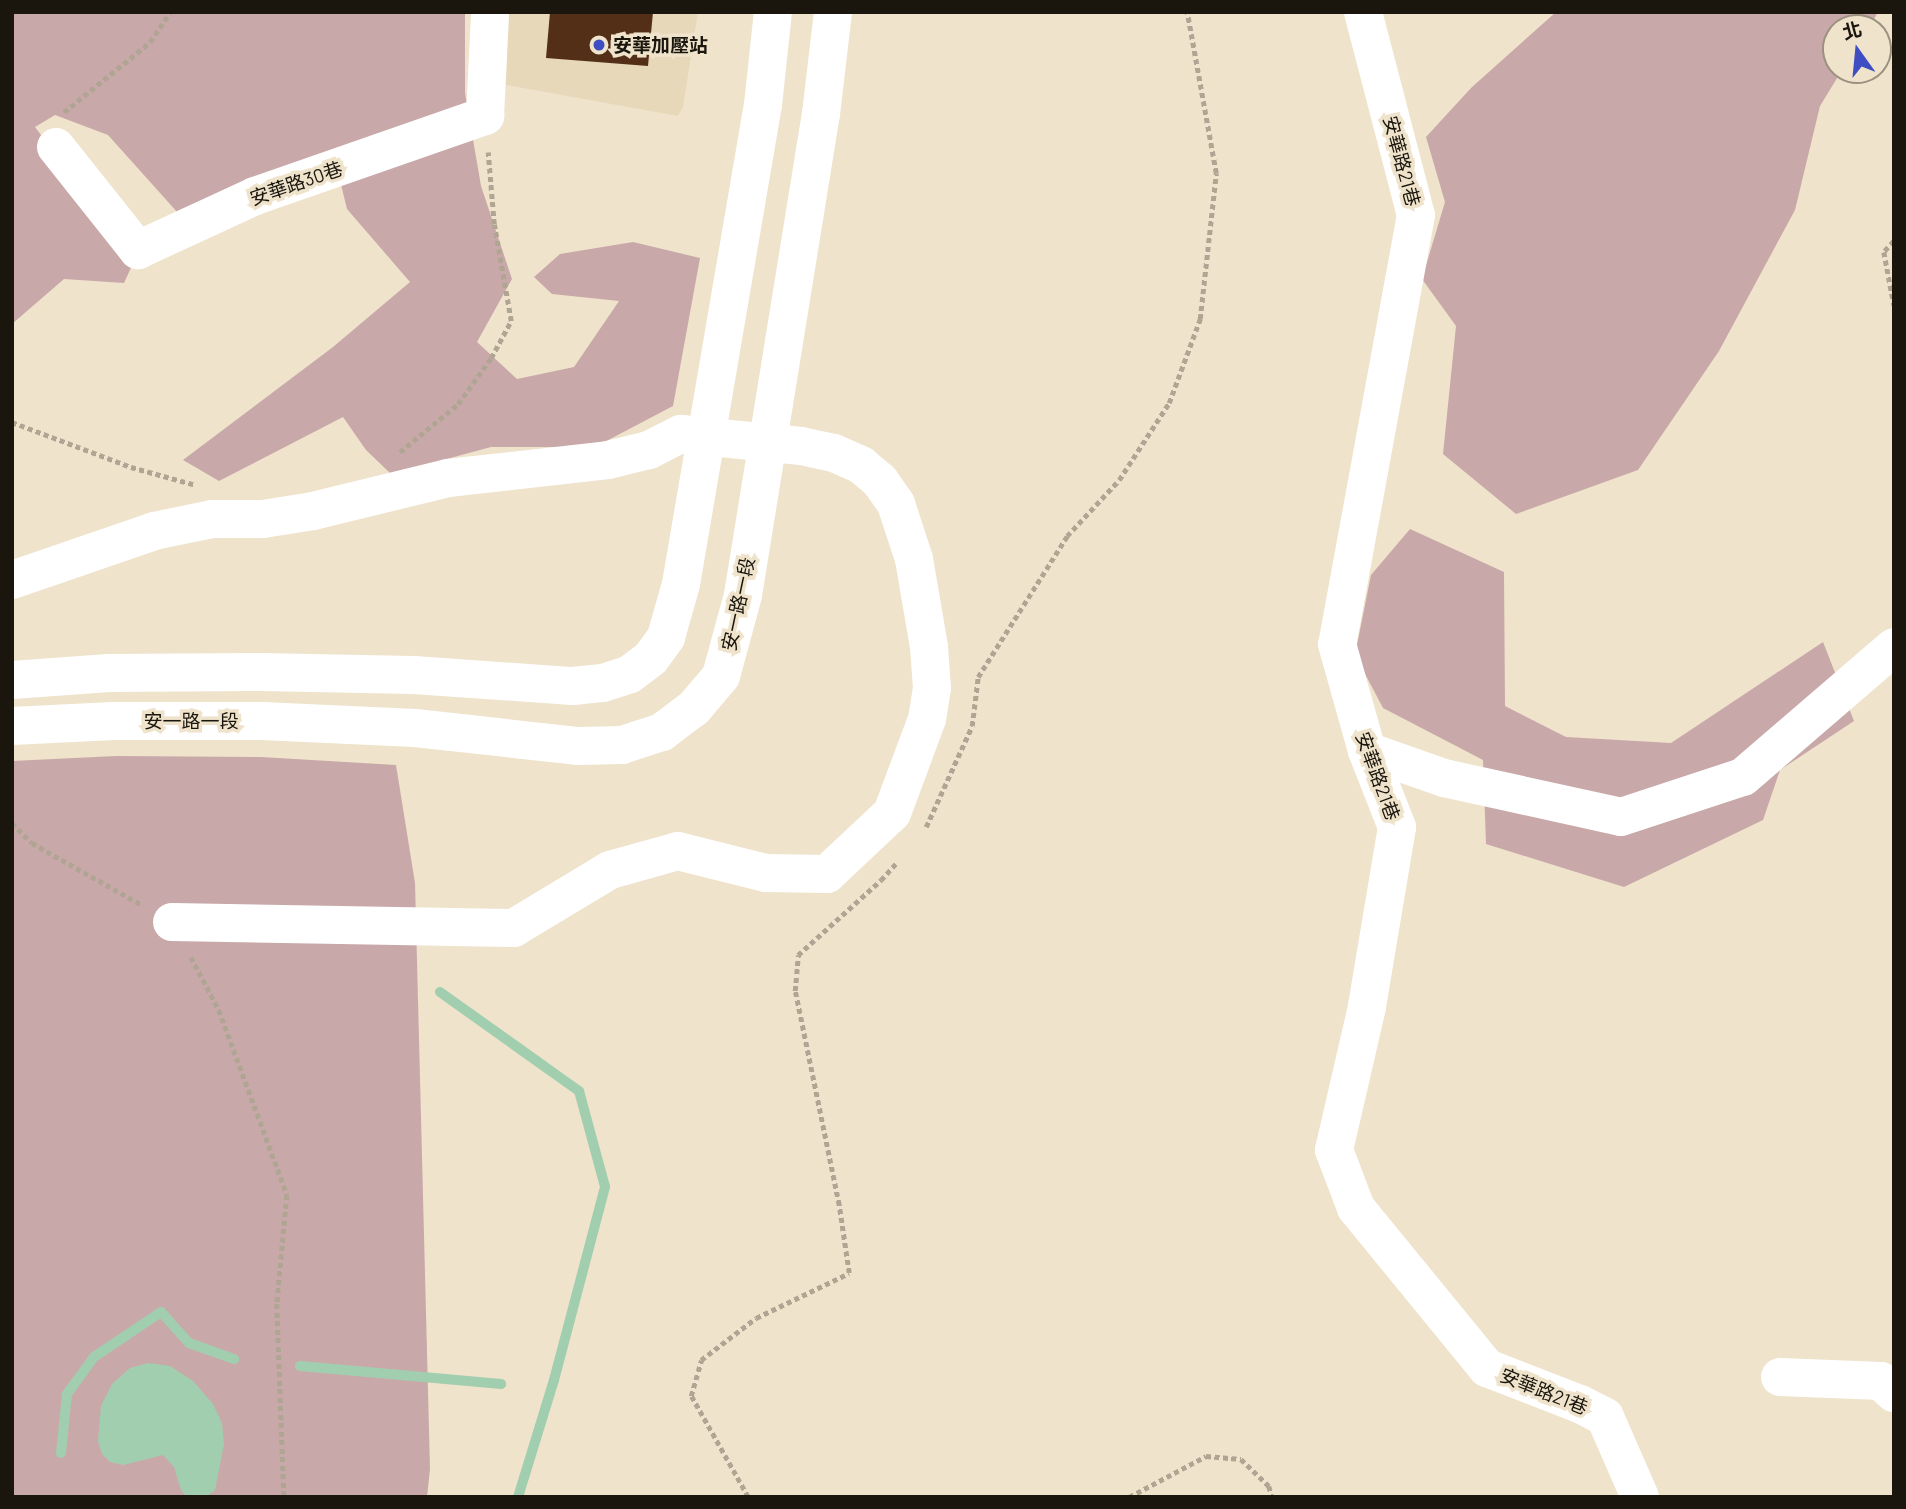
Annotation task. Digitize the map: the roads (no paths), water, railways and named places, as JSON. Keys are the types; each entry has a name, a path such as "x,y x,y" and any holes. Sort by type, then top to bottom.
{"street":[{"name":"安華路30巷","path":"56,147 138,250 255,196 485,116 490,12"},
{"path":"681,434 751,12"},
{"path":"12,680 109,673 261,671 415,675 573,687 603,683 630,674 650,658 666,637 681,584 763,105 773,12"},
{"name":"安一路一段","path":"12,726 113,721 262,721 415,728 579,746 622,745 662,732 694,708 721,676 743,595 819,128 833,12"},
{"name":"安華路21巷","path":"1363,12 1416,215 1337,644 1367,751 1397,827 1367,1007 1334,1150 1356,1208 1487,1368 1580,1404 1605,1418 1640,1497"},
{"path":"12,580 154,531 212,519 262,519 313,511 448,478 608,460 649,450 681,434 801,446 834,453 861,465 880,481 895,504 914,559 929,647 932,688 927,719 892,813 827,874 766,873 678,851 610,870 514,928 172,922"},
{"path":"1367,751 1444,778 1620,817 1743,777 1894,648"},
{"path":"1780,1377 1881,1381 1894,1393"}],"waterway":[{"path":"440,992 579,1091 605,1187 554,1380 518,1497"},
{"path":"61,1453 67,1394 94,1357 161,1312 189,1343 234,1359"},
{"path":"300,1366 501,1384"}],"place":[{"name":"安華加壓站","path":"599,45"}]}
